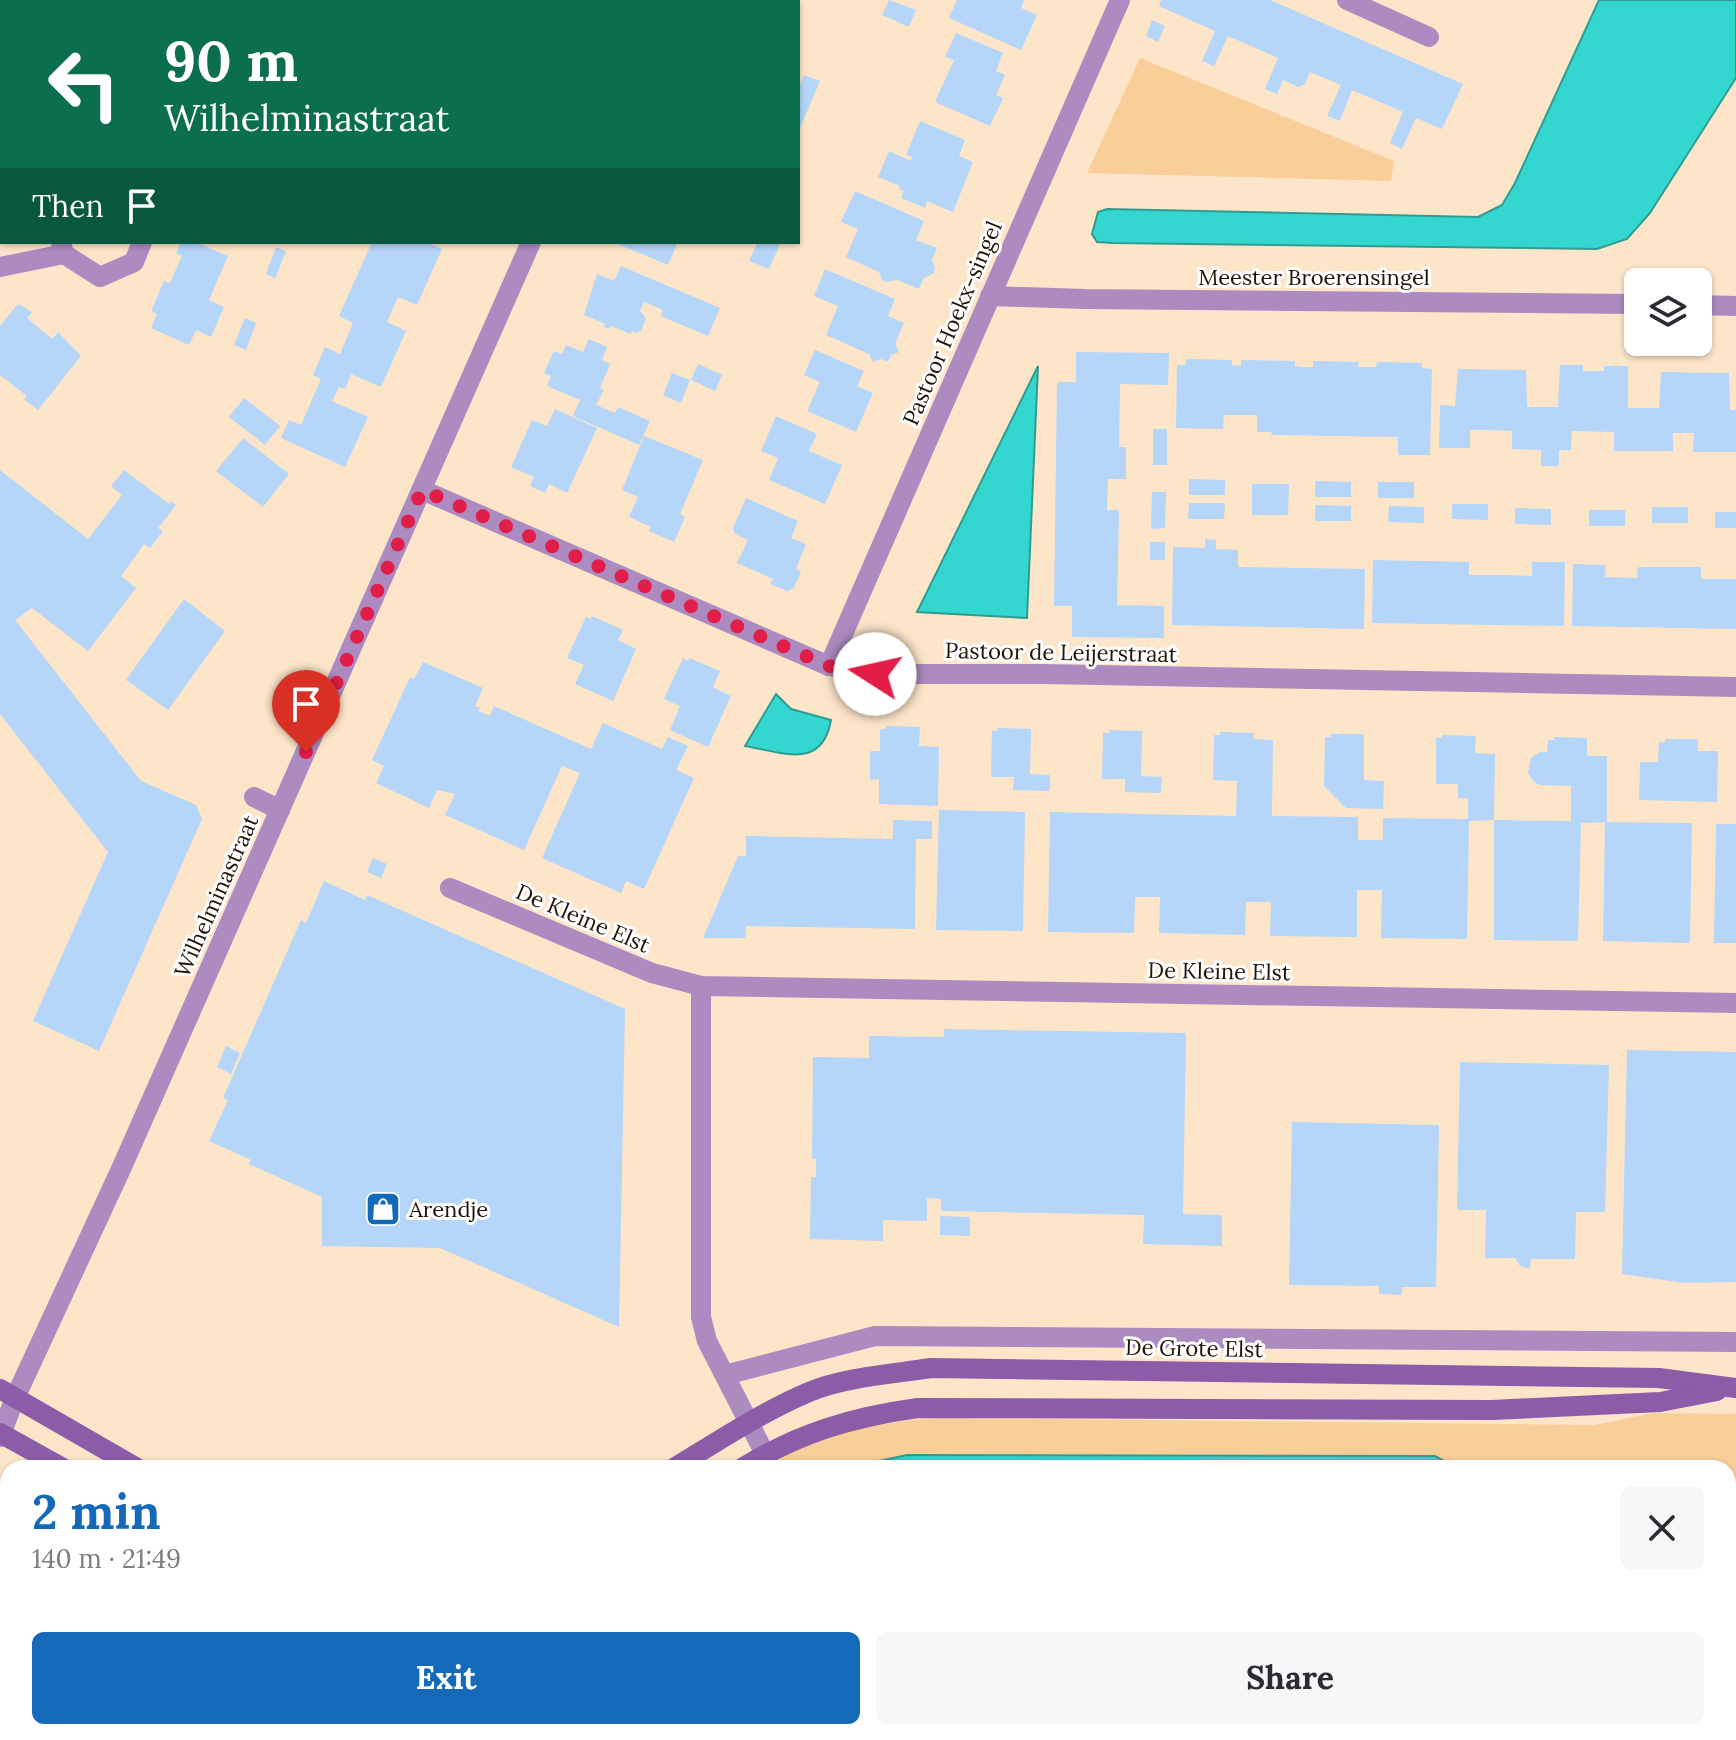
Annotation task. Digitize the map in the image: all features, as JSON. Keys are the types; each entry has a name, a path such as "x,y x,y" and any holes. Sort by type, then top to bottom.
{"main road":[{"name":"De Grote Elst","path":"687,1460 749,1422 811,1391 871,1376 931,1368 1659,1378 1736,1388 1660,1402 1492,1410 918,1408 869,1415 829,1426 755,1460"},
{"path":"8,1393 123,1460"},
{"path":"1,1434 48,1460"}],"street":[{"name":"Pastoor Hoekx-singel","path":"829,666 1120,0"},
{"path":"1347,0 1429,37"},
{"path":"0,267 62,248 100,277 134,262 141,244"},
{"name":"Wilhelminastraat","path":"1,1434 8,1393 115,1183 530,244"},
{"name":"Meester Broerensingel","path":"990,296 1624,304"},
{"path":"1712,305 1736,306"},
{"name":"Pastoor de Leijerstraat","path":"422,490 829,666 875,674 1044,674 1736,687"},
{"path":"254,797 280,810"},
{"name":"De Kleine Elst","path":"450,888 652,973 701,986 1736,1003"},
{"path":"701,986 701,1317 707,1341 765,1454"},
{"path":"725,1375 875,1336 1736,1342"}],"shaded area":[{"path":"1140,58 1394,161 1391,181 1087,173"},
{"path":"1653,1413 1736,1414 1736,1460 907,1455 884,1460 773,1460 801,1446 845,1432 936,1418 1595,1425"}],"water":[{"path":"1599,0 1736,0 1736,78 1650,213 1627,239 1597,249 1112,243 1097,242 1092,234 1098,212 1107,209 1478,217 1502,205 1515,183"},
{"path":"1038,366 1027,618 917,612"},
{"path":"776,694 791,709 831,720 819,746 810,752 786,754 745,746"},
{"path":"907,1455 1435,1456 1442,1460 884,1460"}],"building":[{"path":"889,0 916,10 909,27 882,15"},
{"path":"957,0 1024,0 1021,8 1037,15 1021,50 949,18"},
{"path":"1161,0 1270,0 1463,84 1442,129 1416,118 1402,149 1390,143 1403,112 1352,90 1340,121 1327,116 1341,85 1310,72 1305,84 1298,87 1283,80 1277,94 1265,89 1278,58 1228,36 1214,66 1202,61 1215,31 1159,6"},
{"path":"1152,20 1165,26 1158,42 1146,36"},
{"path":"956,33 1003,53 996,71 1005,75 996,95 1003,98 990,126 935,102 954,60 945,57"},
{"path":"804,75 820,81 800,128 800,84"},
{"path":"920,121 965,140 959,156 973,162 953,212 927,201 925,208 901,198 904,191 899,189 900,186 878,177 889,151 911,161 912,157 906,155"},
{"path":"855,191 924,221 916,240 937,248 932,260 934,273 924,278 919,289 897,280 886,282 879,272 846,257 858,229 841,222"},
{"path":"180,244 200,244 228,256 209,300 224,307 211,337 196,330 189,345 151,328 157,314 151,311 164,281 170,283 182,256 176,253"},
{"path":"371,244 431,244 442,249 417,305 398,297 387,322 406,331 381,387 351,374 345,389 339,387 332,401 368,417 345,467 281,438 289,420 301,425 321,379 313,375 325,347 340,354 353,323 339,316"},
{"path":"618,244 677,244 668,265"},
{"path":"757,244 780,244 769,269 749,261"},
{"path":"276,247 286,251 275,278 266,274"},
{"path":"621,266 720,308 708,336 661,316 663,310 644,302 640,311 646,318 641,331 636,333 611,326 609,329 604,327 605,324 584,315 597,274 614,281"},
{"path":"825,269 895,299 888,316 904,323 895,344 899,352 891,355 888,362 881,359 873,362 869,354 826,335 838,306 814,296"},
{"path":"18,304 32,312 27,318 52,339 58,332 81,356 38,410 24,399 27,396 0,375 0,326"},
{"path":"245,318 256,323 246,350 234,345"},
{"path":"589,339 607,347 602,360 610,364 600,388 604,390 596,405 615,413 618,407 650,421 639,445 573,416 580,400 547,386 551,376 544,373 554,351 562,354 566,345 583,352"},
{"path":"815,350 864,371 857,386 873,393 856,432 807,411 820,382 804,375"},
{"path":"1076,352 1169,353 1168,385 1120,384 1119,447 1126,447 1126,479 1108,479 1107,510 1119,510 1117,605 1164,606 1164,638 1072,637 1072,606 1054,606 1057,382 1076,382"},
{"path":"1186,359 1232,360 1232,365 1241,366 1241,360 1295,361 1295,366 1304,367 1313,367 1313,361 1359,362 1358,367 1376,367 1377,362 1422,363 1422,368 1432,369 1430,455 1398,455 1398,437 1271,435 1272,432 1257,432 1257,415 1224,415 1223,429 1176,428 1177,365 1186,365"},
{"path":"698,364 722,375 715,391 691,380"},
{"path":"1560,365 1583,365 1583,371 1604,371 1604,366 1628,366 1628,408 1659,408 1661,372 1729,373 1730,410 1736,410 1736,452 1693,452 1694,433 1673,433 1673,451 1614,451 1614,432 1572,431 1571,450 1559,450 1559,466 1541,466 1541,450 1512,449 1512,431 1470,430 1470,448 1439,448 1440,405 1455,406 1458,369 1526,370 1527,407 1558,407"},
{"path":"672,373 690,380 681,403 663,395"},
{"path":"244,398 280,426 265,445 229,417"},
{"path":"555,409 597,428 567,493 549,484 545,493 530,486 534,477 511,467 532,420 547,426"},
{"path":"776,416 817,434 809,451 842,465 825,504 769,480 778,458 761,451"},
{"path":"1153,429 1167,429 1167,465 1153,465"},
{"path":"644,436 703,460 680,514 685,517 674,542 649,531 651,527 629,517 638,497 622,490"},
{"path":"243,438 289,474 263,507 216,471"},
{"path":"0,470 88,539 122,495 111,486 124,470 169,504 171,501 176,505 158,528 163,531 150,548 144,544 121,576 136,588 88,651 32,608 15,620 141,781 196,805 202,819 99,1051 33,1021 108,852 0,714"},
{"path":"1189,479 1225,480 1225,495 1189,495"},
{"path":"1315,481 1351,482 1351,497 1315,497"},
{"path":"1378,482 1414,482 1414,498 1378,498"},
{"path":"1252,484 1289,484 1288,515 1252,515"},
{"path":"1152,492 1166,492 1165,528 1151,529"},
{"path":"746,498 798,521 791,538 806,544 796,569 801,572 794,588 787,591 770,584 773,579 737,563 748,540 735,534 733,528"},
{"path":"1189,503 1225,503 1224,519 1188,519"},
{"path":"1452,504 1488,504 1488,520 1452,519"},
{"path":"1315,505 1351,506 1351,521 1315,521"},
{"path":"1389,506 1424,507 1424,523 1388,522"},
{"path":"1652,507 1688,507 1688,523 1652,523"},
{"path":"1515,508 1551,509 1551,525 1515,524"},
{"path":"1589,510 1625,510 1625,526 1589,526"},
{"path":"1715,512 1736,512 1736,528 1715,528"},
{"path":"1205,539 1216,540 1216,549 1238,550 1238,567 1365,569 1364,629 1172,625 1173,547 1205,548"},
{"path":"1150,542 1165,542 1165,560 1150,560"},
{"path":"1373,560 1469,562 1469,575 1532,576 1532,562 1565,562 1564,626 1372,623"},
{"path":"1573,564 1606,565 1605,577 1637,578 1638,567 1701,567 1701,579 1736,579 1736,629 1572,626"},
{"path":"184,599 225,631 168,710 126,680"},
{"path":"592,616 623,630 618,640 636,649 613,701 575,684 584,665 567,658 586,617 591,619"},
{"path":"683,658 720,671 713,687 731,696 708,747 670,730 680,706 664,699"},
{"path":"423,662 483,688 475,706 480,708 478,711 490,716 494,706 591,749 603,723 662,749 668,737 688,746 676,770 694,778 644,889 626,881 621,893 542,858 580,773 562,766 524,850 445,815 455,794 437,790 429,808 376,783 384,766 372,760 410,677 414,679"},
{"path":"886,726 920,727 919,746 939,747 938,806 879,804 879,779 870,780 870,751 880,751 880,729 886,729"},
{"path":"998,728 1031,729 1030,774 1050,775 1050,791 1013,790 1014,777 991,777 992,731"},
{"path":"1109,730 1142,731 1141,776 1162,777 1161,793 1125,792 1125,779 1102,779 1103,733 1109,733"},
{"path":"1220,732 1254,733 1254,739 1273,740 1272,816 1358,817 1358,840 1383,840 1383,818 1468,819 1468,798 1458,798 1458,784 1436,784 1436,738 1442,738 1442,735 1476,736 1475,753 1495,754 1494,820 1469,821 1467,939 1381,938 1382,890 1357,890 1357,937 1270,936 1271,902 1246,902 1245,935 1159,933 1160,897 1135,897 1134,933 1048,932 1050,812 1236,816 1237,781 1213,780 1214,735 1220,735"},
{"path":"1331,734 1364,734 1364,780 1384,781 1383,809 1346,808 1324,786 1325,737 1331,737"},
{"path":"1554,737 1587,738 1587,756 1607,756 1607,822 1581,823 1578,941 1494,940 1494,820 1571,821 1571,786 1540,785 1528,773 1531,758 1540,752 1547,752 1548,740 1554,740"},
{"path":"1665,739 1698,739 1698,751 1718,751 1717,802 1639,800 1640,762 1658,762 1659,742 1665,742"},
{"path":"939,810 1025,812 1023,931 936,930"},
{"path":"893,820 932,821 932,839 916,839 915,929 746,926 745,938 703,938 738,856 746,856 746,836 893,839"},
{"path":"1605,822 1692,823 1690,943 1603,941"},
{"path":"1716,824 1736,824 1736,943 1714,943"},
{"path":"373,858 387,864 381,878 367,872"},
{"path":"324,881 365,900 367,895 625,1009 619,1327 440,1248 322,1246 322,1197 249,1164 251,1160 209,1141 228,1100 223,1098 301,920 306,923"},
{"path":"944,1029 1186,1033 1183,1214 1222,1215 1222,1246 1143,1244 1144,1215 941,1211 941,1199 927,1198 927,1221 883,1220 883,1241 810,1239 811,1177 816,1177 816,1159 812,1159 813,1057 869,1058 869,1036 944,1037"},
{"path":"226,1046 240,1053 231,1074 217,1067"},
{"path":"1627,1050 1736,1052 1736,1282 1684,1283 1622,1274"},
{"path":"1460,1062 1609,1065 1605,1212 1576,1212 1575,1259 1531,1259 1530,1269 1520,1266 1515,1258 1485,1258 1486,1210 1457,1210"},
{"path":"1292,1122 1439,1125 1436,1287 1402,1287 1402,1295 1379,1294 1379,1286 1289,1285"},
{"path":"940,1216 970,1217 970,1236 940,1235"}],"place":[{"name":"Arendje","path":"383,1209"}],"route":[{"path":"306,752 422,490 829,666 875,674"}]}
